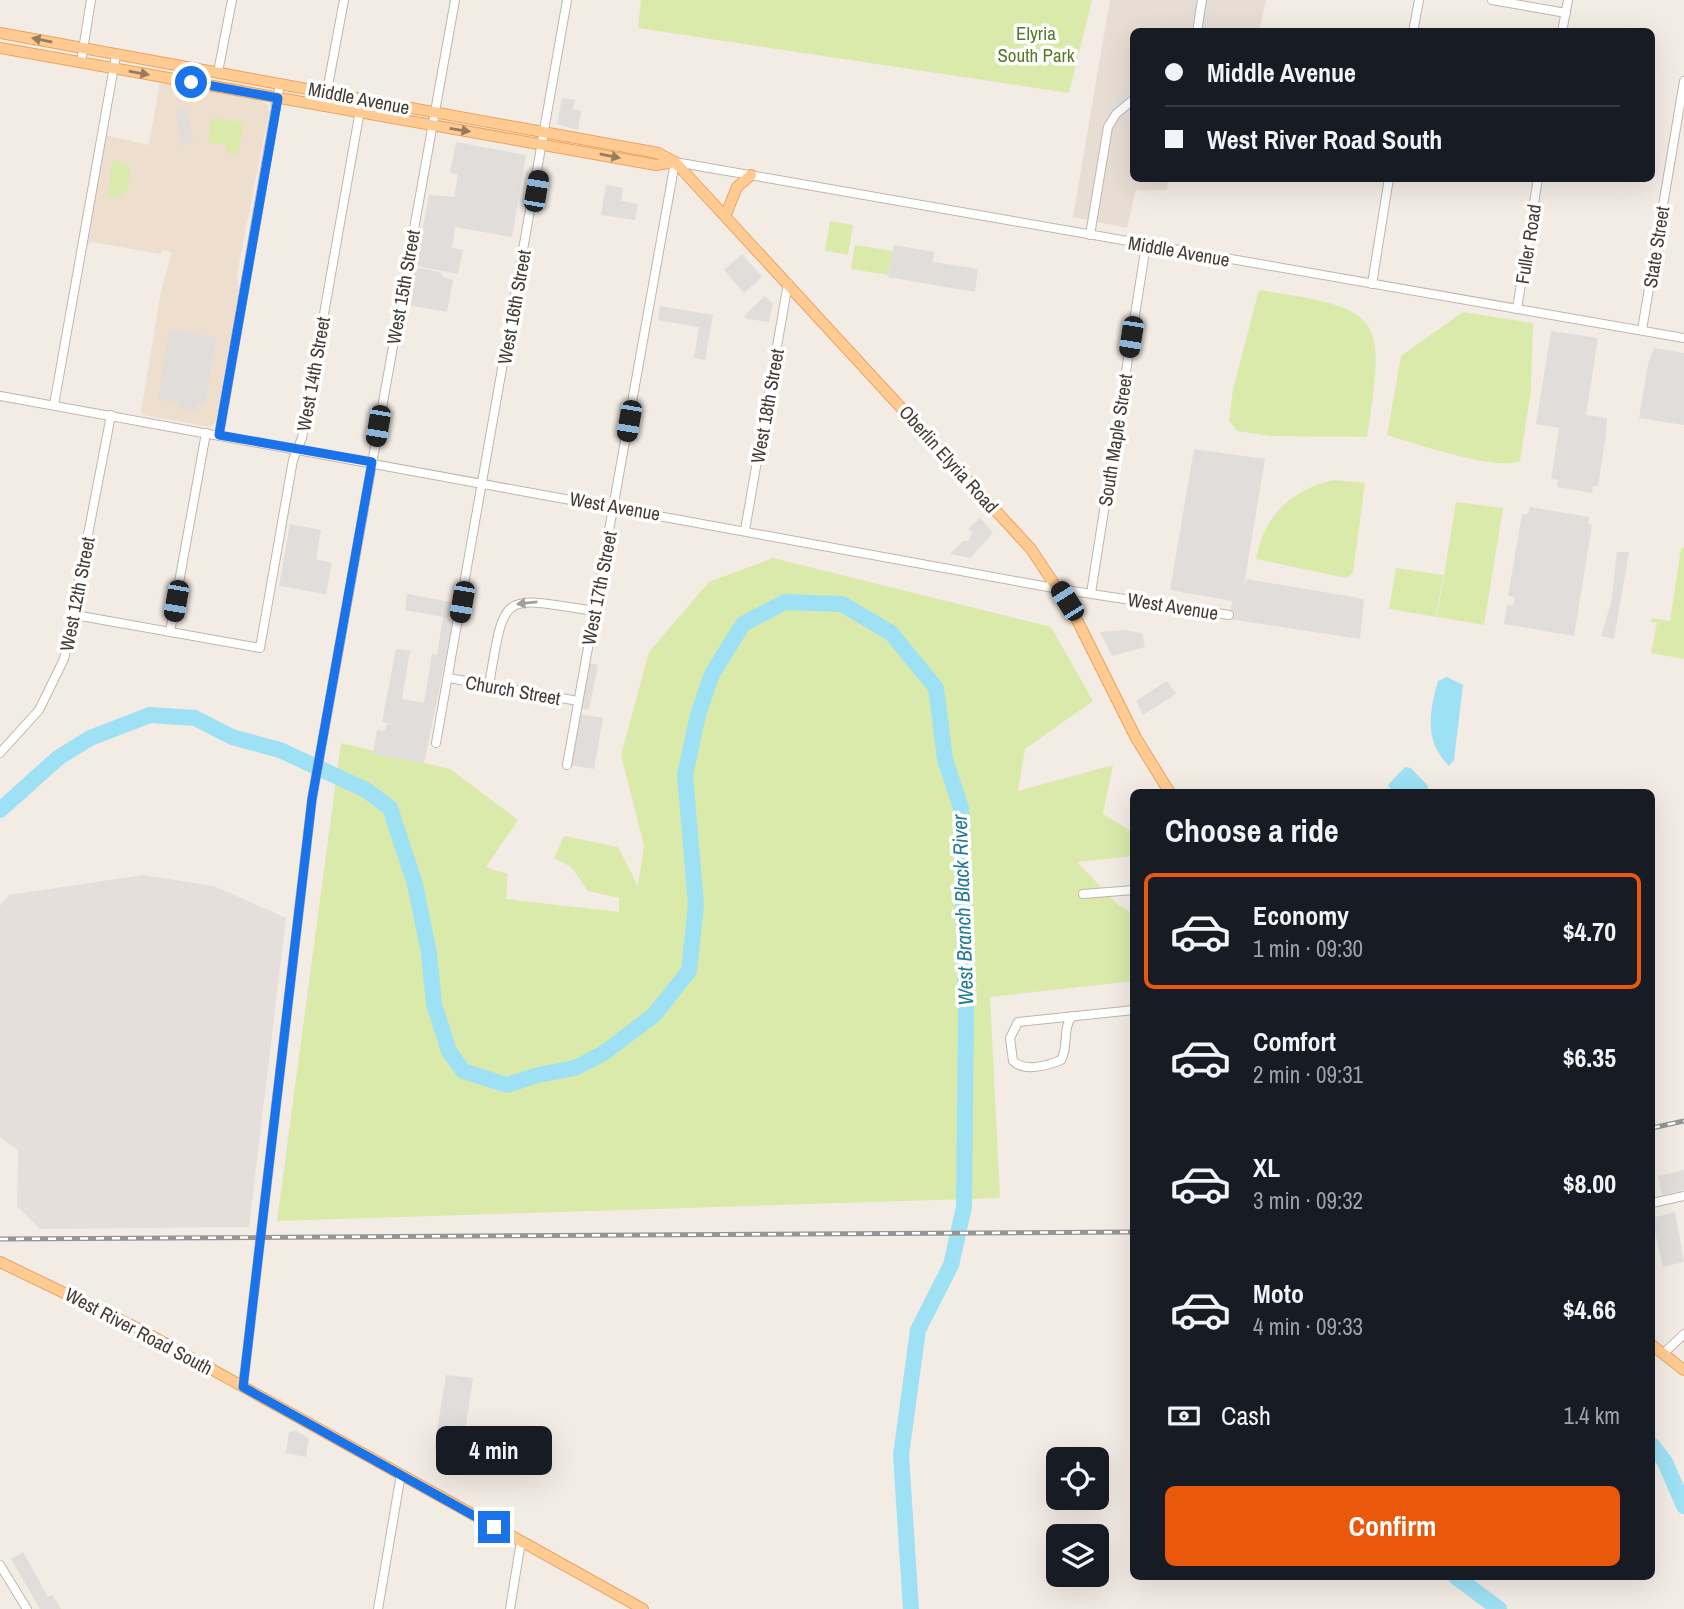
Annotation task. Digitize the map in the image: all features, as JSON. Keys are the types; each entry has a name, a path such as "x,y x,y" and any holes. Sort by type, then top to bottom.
{"main road":[{"name":"Middle Avenue","path":"0,33 434,112 545,138"},
{"name":"Middle Avenue","path":"0,48 359,114 658,153 675,162"},
{"name":"Oberlin Elyria Road","path":"675,162 726,214 1031,550 1059,589 1136,738 1168,789"},
{"path":"726,214 737,187 751,175"},
{"name":"West River Road South","path":"0,1262 141,1330 642,1609"},
{"path":"1655,1347 1684,1370"}],"street":[{"path":"81,62 91,0"},
{"path":"218,72 232,0"},
{"path":"324,107 344,0"},
{"name":"West 15th Street","path":"243,1387 314,788 454,0"},
{"name":"West 16th Street","path":"436,743 545,138 567,0"},
{"path":"1198,28 1202,0"},
{"path":"1414,28 1419,0"},
{"path":"1493,0 1566,13"},
{"path":"1563,28 1568,0"},
{"path":"54,405 116,55"},
{"name":"State Street","path":"1642,330 1684,81"},
{"path":"219,435 280,83"},
{"name":"West 14th Street","path":"170,632 260,648 362,99"},
{"path":"1090,235 1108,127 1116,114 1130,102"},
{"name":"Middle Avenue","path":"675,162 1684,338"},
{"name":"West 17th Street","path":"567,765 675,162"},
{"path":"1372,284 1388,182"},
{"name":"Fuller Road","path":"1517,309 1537,182"},
{"name":"South Maple Street","path":"1091,593 1146,245"},
{"name":"West 18th Street","path":"745,530 788,282"},
{"name":"West Avenue","path":"0,396 1059,589 1230,615"},
{"name":"West 12th Street","path":"0,753 28,725 49,694 64,659 75,615 111,415"},
{"path":"75,615 170,632 206,433"},
{"path":"489,685 499,624 512,606 532,601 594,611"},
{"name":"Church Street","path":"449,678 578,701"},
{"path":"1083,894 1130,890"},
{"path":"1008,1023 1130,1010"},
{"path":"1018,1022 1010,1038 1013,1061 1022,1067 1040,1066 1056,1062 1064,1056 1067,1023 1072,1016"},
{"path":"1655,1202 1684,1196"},
{"path":"1663,1354 1684,1334"},
{"path":"378,1609 401,1474"},
{"path":"510,1609 521,1541"},
{"path":"0,1565 27,1609"}],"shaded area":[{"path":"1110,0 1266,0 1260,28 1130,28 1130,182 1168,182 1167,190 1136,190 1127,228 1073,217"},
{"path":"1191,0 1215,0 1210,28 1187,28"},
{"path":"160,82 259,100 268,105 269,112 237,274 239,287 216,421 210,427 144,415 141,412 161,291 172,252 162,250 161,254 92,242 86,247 105,135 149,145"},
{"path":"1130,88 1130,118 1121,126 1106,108"},
{"path":"562,98 575,100 573,109 581,111 578,130 557,124"},
{"path":"187,109 193,142 182,146 175,110"},
{"path":"456,142 526,155 512,237 455,227 452,248 463,250 458,274 416,266 429,195 454,197 458,175 450,173"},
{"path":"606,185 623,188 621,201 638,204 635,220 601,215"},
{"path":"894,245 934,252 933,262 978,269 975,292 888,277"},
{"path":"742,254 762,277 744,293 724,270"},
{"path":"415,267 439,272 445,278 453,280 447,312 408,305"},
{"path":"765,296 773,304 769,322 747,319 744,316"},
{"path":"660,306 713,315 705,360 694,358 699,327 658,320"},
{"path":"169,330 216,337 205,405 197,404 195,411 178,408 179,403 158,399"},
{"path":"1551,331 1598,338 1586,415 1607,418 1598,486 1593,486 1592,493 1557,487 1558,480 1551,479 1559,428 1536,424"},
{"path":"1654,348 1684,353 1684,425 1639,418 1648,364"},
{"path":"1194,449 1265,459 1244,585 1247,579 1364,599 1360,639 1229,619 1232,601 1170,590"},
{"path":"1530,507 1589,517 1588,524 1592,525 1574,636 1504,624 1507,605 1513,606 1515,597 1508,596 1522,514 1528,514"},
{"path":"980,518 993,533 970,558 950,554 963,541 968,541 973,532 968,529"},
{"path":"290,524 321,530 316,559 332,563 326,594 279,586"},
{"path":"1617,552 1629,552 1614,639 1601,636 1611,603"},
{"path":"407,594 457,603 424,763 373,754 377,730 385,731 387,724 400,726 382,722 396,649 410,651 402,699 424,703 432,654 437,655 443,617 405,610"},
{"path":"1123,630 1142,633 1145,647 1112,656 1100,632"},
{"path":"585,662 598,665 589,710 577,708"},
{"path":"1167,681 1176,694 1143,715 1136,701"},
{"path":"578,714 603,718 594,769 569,765"},
{"path":"143,875 214,886 286,918 249,1227 40,1229 17,1206 18,1150 0,1137 0,906 9,895"},
{"path":"1684,1170 1684,1190 1662,1195 1658,1176"},
{"path":"1675,1212 1684,1262 1663,1267 1655,1231 1655,1217"},
{"path":"446,1375 473,1378 464,1438 502,1446 500,1461 434,1449"},
{"path":"296,1431 309,1438 306,1457 286,1453 289,1432"},
{"path":"23,1552 48,1597 52,1595 61,1609 40,1609 11,1559"}],"green space":[{"name":"Elyria South Park","path":"641,0 1092,0 1069,93 638,28"},
{"path":"216,118 240,122 243,126 238,154 226,152 227,145 208,142 211,121"},
{"path":"116,160 130,167 128,191 122,190 121,198 107,196 112,163"},
{"path":"830,221 853,225 848,255 825,251"},
{"path":"855,245 893,251 888,275 851,269"},
{"path":"1259,290 1331,304 1353,312 1367,324 1374,341 1376,364 1367,437 1271,436 1237,431 1229,421 1233,389"},
{"path":"1463,312 1533,323 1531,390 1520,461 1494,463 1476,460 1387,435 1401,356"},
{"path":"1334,480 1365,483 1353,573 1346,578 1256,559 1266,529 1282,506 1305,490"},
{"path":"1456,502 1503,508 1484,625 1437,617"},
{"path":"1684,547 1684,659 1651,653 1657,623 1651,622 1652,618 1670,621 1681,549"},
{"path":"773,558 1051,627 1093,701 1025,749 1018,791 1113,765 1103,814 1130,831 1130,856 1077,862 1118,905 1130,912 1130,981 990,997 1000,1198 277,1221 341,743 450,769 518,820 486,867 508,874 506,899 619,912 619,898 588,891 571,867 554,858 564,836 618,847 638,886 644,846 621,755 649,652 709,582"},
{"path":"1396,568 1443,575 1436,617 1389,609"}],"water":[{"path":"1447,677 1463,685 1454,760 1449,766 1435,747 1431,726 1432,704 1438,681"},
{"path":"1405,767 1411,768 1428,789 1390,789 1388,785"}],"waterway":[{"name":"West Branch Black River","path":"0,810 58,758 90,738 150,715 195,718 232,737 280,750 366,790 390,808 415,884 429,953 434,1004 449,1051 463,1071 507,1085 538,1075 575,1068 604,1053 654,1015 689,971 696,905 685,775 698,715 712,674 743,624 785,602 842,604 891,633 936,688 945,759 961,808 966,1012 964,1207 951,1265 918,1330 901,1455 911,1609"},
{"name":"West Branch Black River","path":"1655,1449 1665,1462 1684,1506"},
{"name":"West Branch Black River","path":"1460,1580 1499,1609"}],"railway":[{"path":"1655,1127 1684,1121"},
{"path":"0,1239 1130,1232"}],"route":[{"path":"191,82 278,98 219,435 372,462 312,799 243,1387 494,1527"}]}
